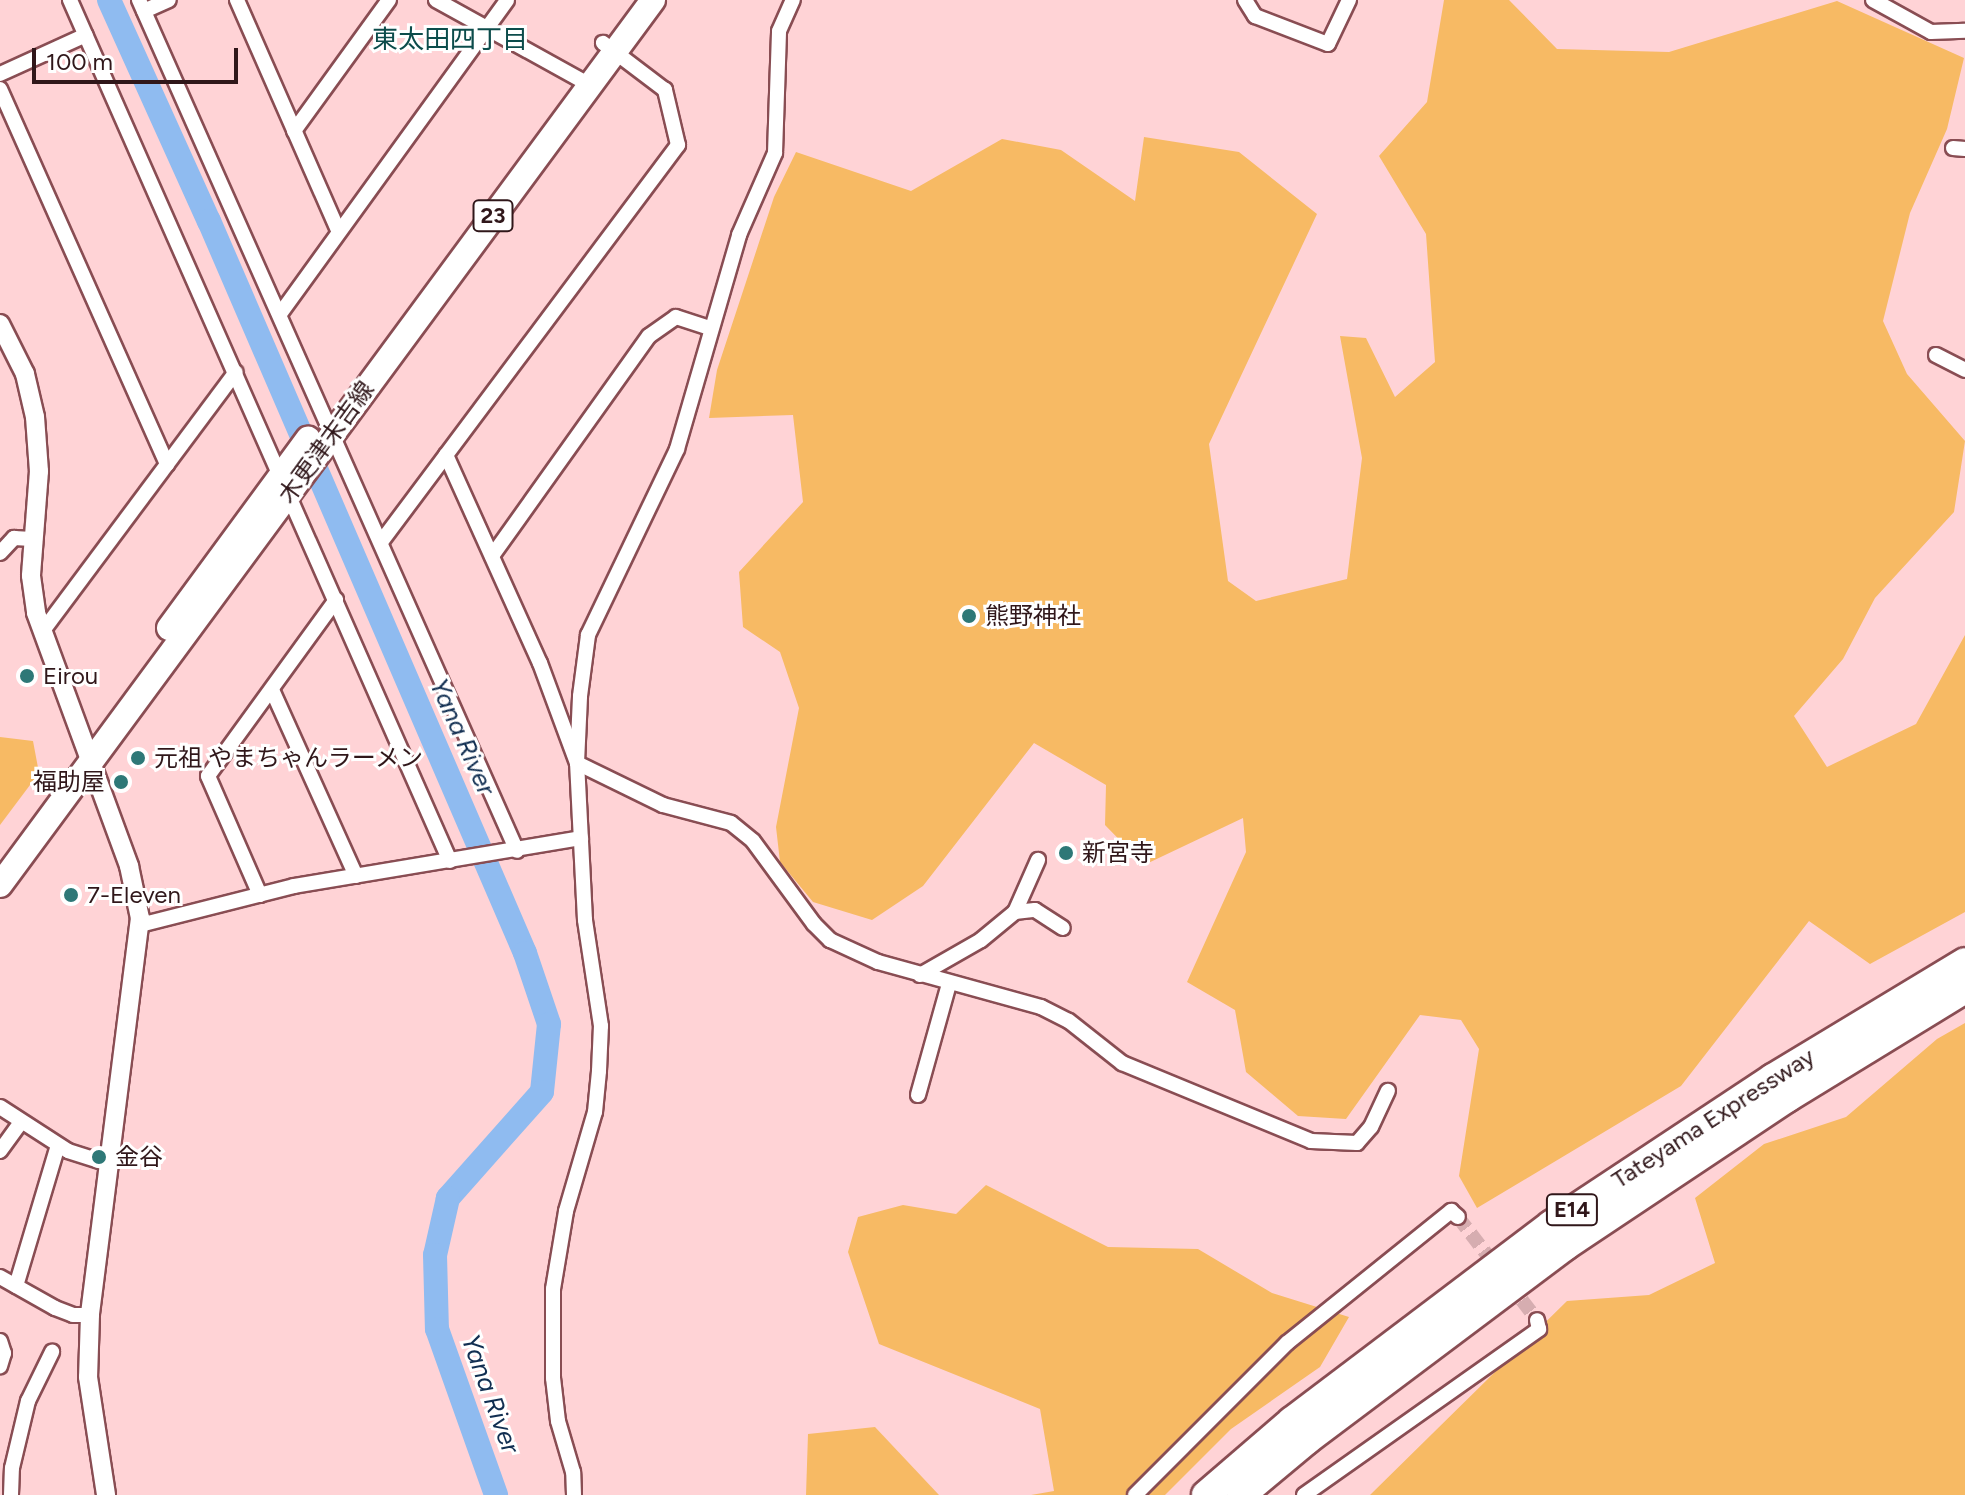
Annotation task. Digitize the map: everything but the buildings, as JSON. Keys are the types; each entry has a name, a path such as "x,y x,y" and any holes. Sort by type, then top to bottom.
{"highway":[{"name":"Tateyama Expressway","path":"1206,1495 1292,1421 1551,1225 1773,1078 1965,962"},
{"name":"Tateyama Expressway","path":"1241,1495 1331,1422 1565,1246 1762,1114 1965,989"}],"main road":[{"name":"木更津末吉線","path":"609,48 634,0"},
{"name":"木更津末吉線","path":"0,885 86,755 328,424 609,48 653,0"},
{"name":"木更津末吉線","path":"0,858 86,755"}],"street":[{"path":"70,0 455,860"},
{"path":"169,0 142,6 381,542 512,852"},
{"path":"237,0 339,232"},
{"path":"294,131 389,0"},
{"path":"436,0 584,82"},
{"path":"280,314 507,0"},
{"path":"574,1495 573,1472 558,1421 553,1378 553,1289 566,1211 595,1112 599,1071 601,1026 585,920 577,763 580,696 588,635 677,449 739,235 775,153 779,31 793,0"},
{"path":"1245,0 1255,16 1328,44 1349,0"},
{"path":"1873,0 1931,32 1965,31"},
{"path":"0,74 86,35"},
{"path":"381,542 678,145 665,90 609,48"},
{"path":"0,89 167,464"},
{"path":"492,556 649,336 676,317 710,328"},
{"path":"0,324 25,374 35,417 39,471 32,539 32,591 42,632 129,866 140,925 90,1315 88,1377 106,1495"},
{"path":"1936,355 1965,370"},
{"path":"42,632 236,372"},
{"path":"446,455 540,663 577,763 663,805 731,823 753,841 814,924 830,940 878,962 1041,1007 1069,1021 1122,1063 1311,1141 1357,1143 1371,1127 1388,1091"},
{"path":"0,553 14,538 32,539"},
{"path":"260,895 208,776 336,600"},
{"path":"272,690 356,876"},
{"path":"140,925 260,895 356,876 581,838"},
{"path":"920,975 981,940 1015,912 1038,860"},
{"path":"1015,912 1035,910 1063,928"},
{"path":"918,1095 949,984"},
{"path":"0,1107 58,1145 109,1164"},
{"path":"0,1151 21,1122"},
{"path":"16,1286 58,1145"},
{"path":"1135,1495 1287,1343 1451,1211 1458,1217"},
{"path":"0,1277 55,1308 73,1315 90,1315"},
{"path":"1304,1495 1539,1329 1537,1320"},
{"path":"0,1341 4,1353 0,1366"},
{"path":"11,1495 12,1468 28,1401 52,1352"}],"shaded area":[{"path":"1444,0 1509,0 1557,49 1669,52 1837,1 1964,58 1947,129 1910,213 1883,321 1907,374 1965,441 1954,512 1875,598 1843,659 1794,716 1827,767 1916,724 1965,635 1965,912 1870,964 1809,921 1681,1086 1477,1208 1459,1176 1479,1049 1461,1020 1420,1015 1346,1119 1298,1116 1246,1072 1235,1010 1187,982 1246,852 1243,818 1144,865 1105,825 1106,785 1034,743 923,886 872,920 813,902 780,862 776,827 799,708 780,652 743,627 739,572 803,502 793,415 709,418 717,370 774,197 796,152 911,191 1002,139 1061,150 1135,201 1144,137 1239,152 1317,214 1209,444 1228,581 1256,601 1347,579 1362,458 1340,336 1366,338 1395,397 1435,362 1426,234 1379,156 1427,102"},
{"path":"0,737 33,741 39,773 0,825"},
{"path":"1965,1023 1965,1495 1370,1495 1567,1301 1649,1295 1715,1263 1695,1198 1764,1144 1846,1117 1937,1039"},
{"path":"986,1185 1108,1247 1198,1249 1272,1293 1349,1317 1320,1367 1231,1429 1165,1495 1031,1495 1054,1491 1040,1409 879,1344 848,1252 858,1217 903,1205 956,1214"},
{"path":"875,1427 939,1495 806,1495 808,1434"}],"waterway":[{"name":"Yana River","path":"109,0 209,221 525,953 549,1024 542,1092 448,1198 435,1255 437,1329 496,1495"}],"tunnel":[{"path":"1458,1217 1537,1320"}],"place":[{"name":"熊野神社","path":"969,616"},
{"name":"Eirou","path":"27,676"},
{"name":"元祖 やまちゃんラーメン","path":"138,758"},
{"name":"福助屋","path":"121,782"},
{"name":"新宮寺","path":"1066,853"},
{"name":"7-Eleven","path":"71,895"},
{"name":"金谷","path":"99,1157"}],"district":[{"name":"東太田四丁目","path":"450,40"}]}
